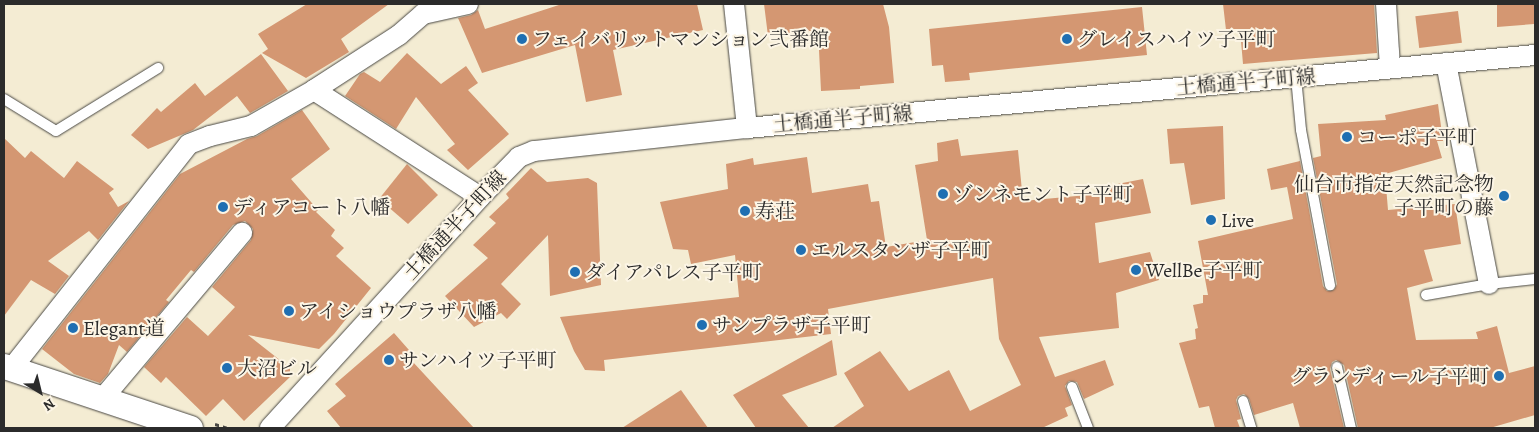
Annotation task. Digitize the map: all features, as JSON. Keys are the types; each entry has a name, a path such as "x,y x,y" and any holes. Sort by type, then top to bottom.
{"street":[{"path":"190,428 8,367 189,144 210,136 251,126 314,90 399,35 423,14 468,4"},
{"path":"734,4 747,128"},
{"path":"1386,4 1390,68"},
{"name":"土橋通半子町線","path":"270,428 518,157 534,151 747,128 1535,55"},
{"path":"1446,63 1489,284"},
{"path":"314,90 480,197"},
{"path":"103,398 242,233"}],"lane":[{"path":"4,99 56,131 158,68"},
{"path":"1296,77 1301,130 1330,285"},
{"path":"1426,295 1489,284 1535,279"},
{"path":"1337,366 1351,428"},
{"path":"1072,387 1088,428"},
{"path":"1243,402 1251,428"}],"building":[{"path":"307,4 389,4 341,39 349,52 306,78 262,53 268,49 258,34"},
{"path":"562,4 697,4 703,30 613,50 622,95 586,102 575,45 482,73 458,18 471,15 478,10 485,29"},
{"path":"764,4 883,4 889,27 894,83 860,86 860,89 821,91 818,30 768,36"},
{"path":"1223,4 1374,4 1377,53 1243,64 1240,29 1226,30"},
{"path":"1497,4 1535,4 1534,24 1497,27"},
{"name":"グレイスハイツ子平町","path":"1142,7 1147,55 969,73 970,80 945,82 943,65 932,66 929,29"},
{"path":"1458,11 1462,43 1419,48 1415,16"},
{"path":"407,53 441,84 466,66 478,83 468,90 509,134 468,170 447,150 455,144 416,97 396,129 345,96 360,74 364,72 380,82"},
{"path":"261,54 288,91 250,113 237,96 193,130 148,149 131,135 157,108 161,112 195,83 205,96"},
{"path":"1438,104 1443,141 1437,141 1442,158 1385,174 1388,210 1455,204 1461,244 1424,250 1433,281 1407,288 1416,340 1478,339 1476,332 1497,326 1509,373 1535,366 1535,415 1490,428 1358,428 1344,365 1336,360 1332,362 1330,369 1344,428 1300,428 1293,403 1254,415 1249,399 1244,394 1238,396 1236,400 1241,419 1237,420 1240,428 1215,428 1209,406 1199,408 1179,343 1196,339 1195,329 1198,328 1193,305 1203,303 1203,295 1208,295 1198,241 1293,219 1287,187 1271,190 1267,169 1300,161 1323,286 1327,291 1334,290 1337,284 1313,158 1321,156 1318,124 1386,120 1385,115"},
{"path":"302,110 330,149 291,179 318,210 316,212 335,230 331,236 344,248 336,256 371,288 334,334 319,349 248,335 290,368 290,377 244,421 223,399 206,416 166,377 161,383 144,367 187,317 208,336 235,307 212,287 251,240 253,229 245,221 233,225 194,272 191,270 166,300 169,302 127,352 119,345 108,374 100,383 74,374 42,349 180,174 247,139 257,136"},
{"path":"1223,126 1225,199 1191,205 1184,163 1170,164 1167,129"},
{"path":"4,138 25,158 31,151 64,178 77,161 114,189 109,193 118,207 129,201 98,240 89,231 48,261 69,276 55,294 31,280 4,316"},
{"path":"958,139 961,156 1018,150 1023,201 1098,194 1097,188 1143,179 1151,213 1095,223 1099,263 1150,252 1159,280 1116,293 1119,328 1039,337 1055,377 1105,360 1114,385 1084,399 1077,382 1069,381 1065,386 1072,405 1065,408 1068,416 1042,428 832,428 864,406 844,373 880,351 909,391 949,370 970,411 1021,385 999,339 993,278 828,309 831,334 604,360 605,371 585,370 574,351 560,317 739,297 735,255 691,264 688,250 673,249 660,202 728,189 726,164 753,158 754,165 807,157 812,193 868,184 871,202 879,201 886,247 927,240 915,165 938,161 937,143"},
{"path":"407,164 438,195 408,224 379,199"},
{"path":"531,168 547,182 588,178 597,183 601,285 550,296 548,235 501,284 521,304 507,319 501,313 474,327 445,296 488,258 473,245 496,223 489,217 509,198 506,194"},
{"path":"394,333 416,358 412,361 474,428 341,428 327,411 346,396 335,384"},
{"path":"832,340 837,375 782,395 809,428 756,428 733,395"},
{"path":"681,390 708,428 622,428"}],"place":[{"name":"フェイバリットマンション弐番館","path":"522,39"},
{"name":"グレイスハイツ子平町","path":"1067,39"},
{"name":"コーポ子平町","path":"1347,137"},
{"name":"ゾンネモント子平町","path":"943,194"},
{"name":"仙台市指定天然記念物 子平町の藤","path":"1504,196"},
{"name":"ディアコート八幡","path":"223,207"},
{"name":"寿荘","path":"745,211"},
{"name":"Live","path":"1211,220"},
{"name":"エルスタンザ子平町","path":"801,250"},
{"name":"WellBe子平町","path":"1136,270"},
{"name":"ダイアパレス子平町","path":"575,272"},
{"name":"アイショウプラザ八幡","path":"289,311"},
{"name":"サンプラザ子平町","path":"702,325"},
{"name":"Elegant道","path":"73,328"},
{"name":"サンハイツ子平町","path":"389,360"},
{"name":"大沼ビル","path":"227,368"},
{"name":"グランディール子平町","path":"1499,376"}]}
